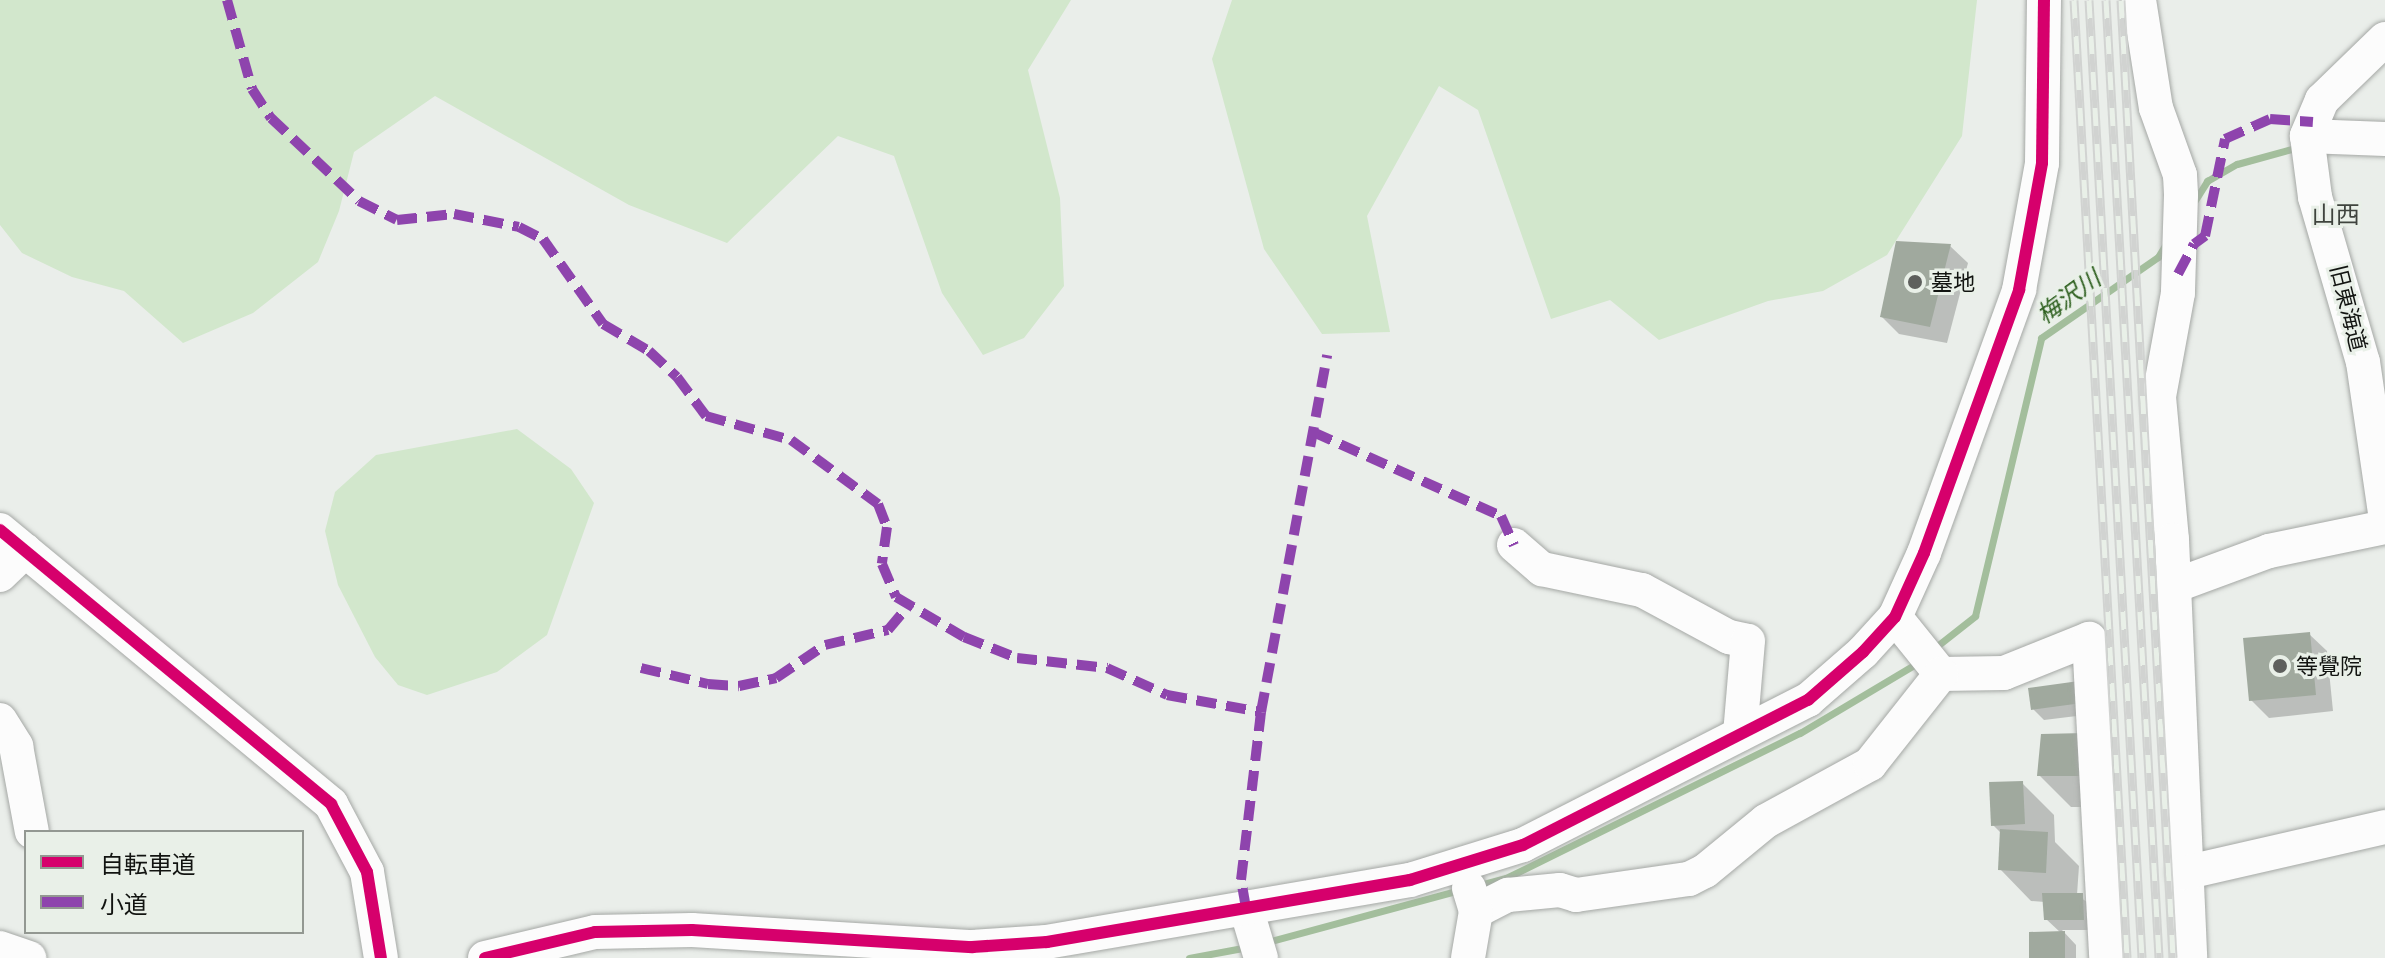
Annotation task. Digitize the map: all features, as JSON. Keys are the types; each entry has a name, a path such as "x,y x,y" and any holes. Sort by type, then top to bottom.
{"street":[{"path":"1469,888 1523,845 1808,700 1863,652 1895,617 1924,553 2019,290 2042,163 2044,0"},
{"path":"2139,0 2156,108 2180,175 2178,293 2159,397 2174,586 2190,958"},
{"path":"2385,39 2322,100 2308,146 2385,139"},
{"name":"旧東海道","path":"2308,146 2363,362 2385,513"},
{"path":"2174,586 2269,551 2385,527"},
{"path":"0,575 13,540 331,804 367,872 381,958"},
{"path":"1514,545 1542,569 1642,590 1729,637 1748,641 1740,734"},
{"path":"1895,617 1932,661 2004,673 2089,639 2106,958"},
{"path":"485,958 595,932 692,930 1048,950 1248,915 1469,888 1508,895 1560,890 1576,895 1689,879 1705,871 1766,821 1870,764 1932,661"},
{"path":"0,720 16,746 32,830"},
{"path":"0,803 32,830"},
{"path":"2184,873 2385,827"},
{"path":"1468,958 1469,888"},
{"path":"1248,915 1261,957"},
{"path":"35,934 36,958"},
{"path":"0,948 29,958"}],"green space":[{"path":"0,0 1071,0 1028,70 1060,198 1064,286 1024,338 983,355 942,293 894,156 838,136 727,243 629,205 435,96 354,152 339,211 318,262 253,313 183,343 124,291 72,277 22,253 0,225"},
{"path":"1232,0 1977,0 1962,136 1887,255 1823,291 1768,301 1659,340 1610,300 1551,319 1478,110 1439,86 1367,216 1390,332 1322,334 1264,249 1212,59"},
{"path":"517,429 571,469 594,503 547,635 497,672 427,695 398,685 375,657 338,585 325,531 335,492 376,455"}],"building":[{"path":"1896,241 1951,244 1930,327 1880,317"},
{"name":"等覺院","path":"2310,632 2316,695 2249,701 2243,638"},
{"path":"2079,681 2082,703 2031,710 2028,688"},
{"path":"2085,733 2080,776 2037,776 2041,734"},
{"path":"2023,781 2025,824 1991,826 1989,782"},
{"path":"2000,829 2048,832 2046,873 1998,870"},
{"path":"2042,893 2083,893 2084,920 2044,920"},
{"path":"2065,931 2065,958 2029,958 2029,932"}],"waterway":[{"name":"梅沢川","path":"2194,202 2207,181 2237,164 2299,147"},
{"name":"梅沢川","path":"1932,650 1975,616 2041,338 2158,257 2167,242"},
{"path":"1476,886 1506,878 1800,733 1921,661"},
{"path":"1267,942 1460,890"},
{"path":"1189,958 1248,947"}],"railway":[{"path":"2074,0 2127,958"},
{"path":"2089,0 2142,958"},
{"path":"2106,0 2159,958"},
{"path":"2121,0 2173,958"}],"marked path":[{"path":"227,0 252,89 271,118 359,201 397,220 454,214 519,227 543,239 603,324 649,351 677,377 706,416 791,440 878,504 887,527 882,564 896,597 964,637 1017,658 1107,668 1167,695 1261,712"},
{"path":"2178,274 2194,244 2205,236 2225,139 2270,119 2313,122"},
{"path":"1246,908 1241,880 1261,712 1327,355"},
{"path":"1313,432 1501,516 1514,545"},
{"path":"641,668 708,684 739,686 776,678 825,645 888,630 910,604"}],"cycle path":[{"path":"485,958 595,932 692,930 972,947 1047,942 1410,880 1523,845 1808,700 1863,652 1895,617 1924,553 2019,290 2042,163 2044,0"},
{"path":"0,530 331,804 367,872 381,958"}],"place":[{"name":"墓地","path":"1915,282"},
{"name":"等覺院","path":"2280,666"}],"district":[{"name":"山西","path":"2336,214"}]}
